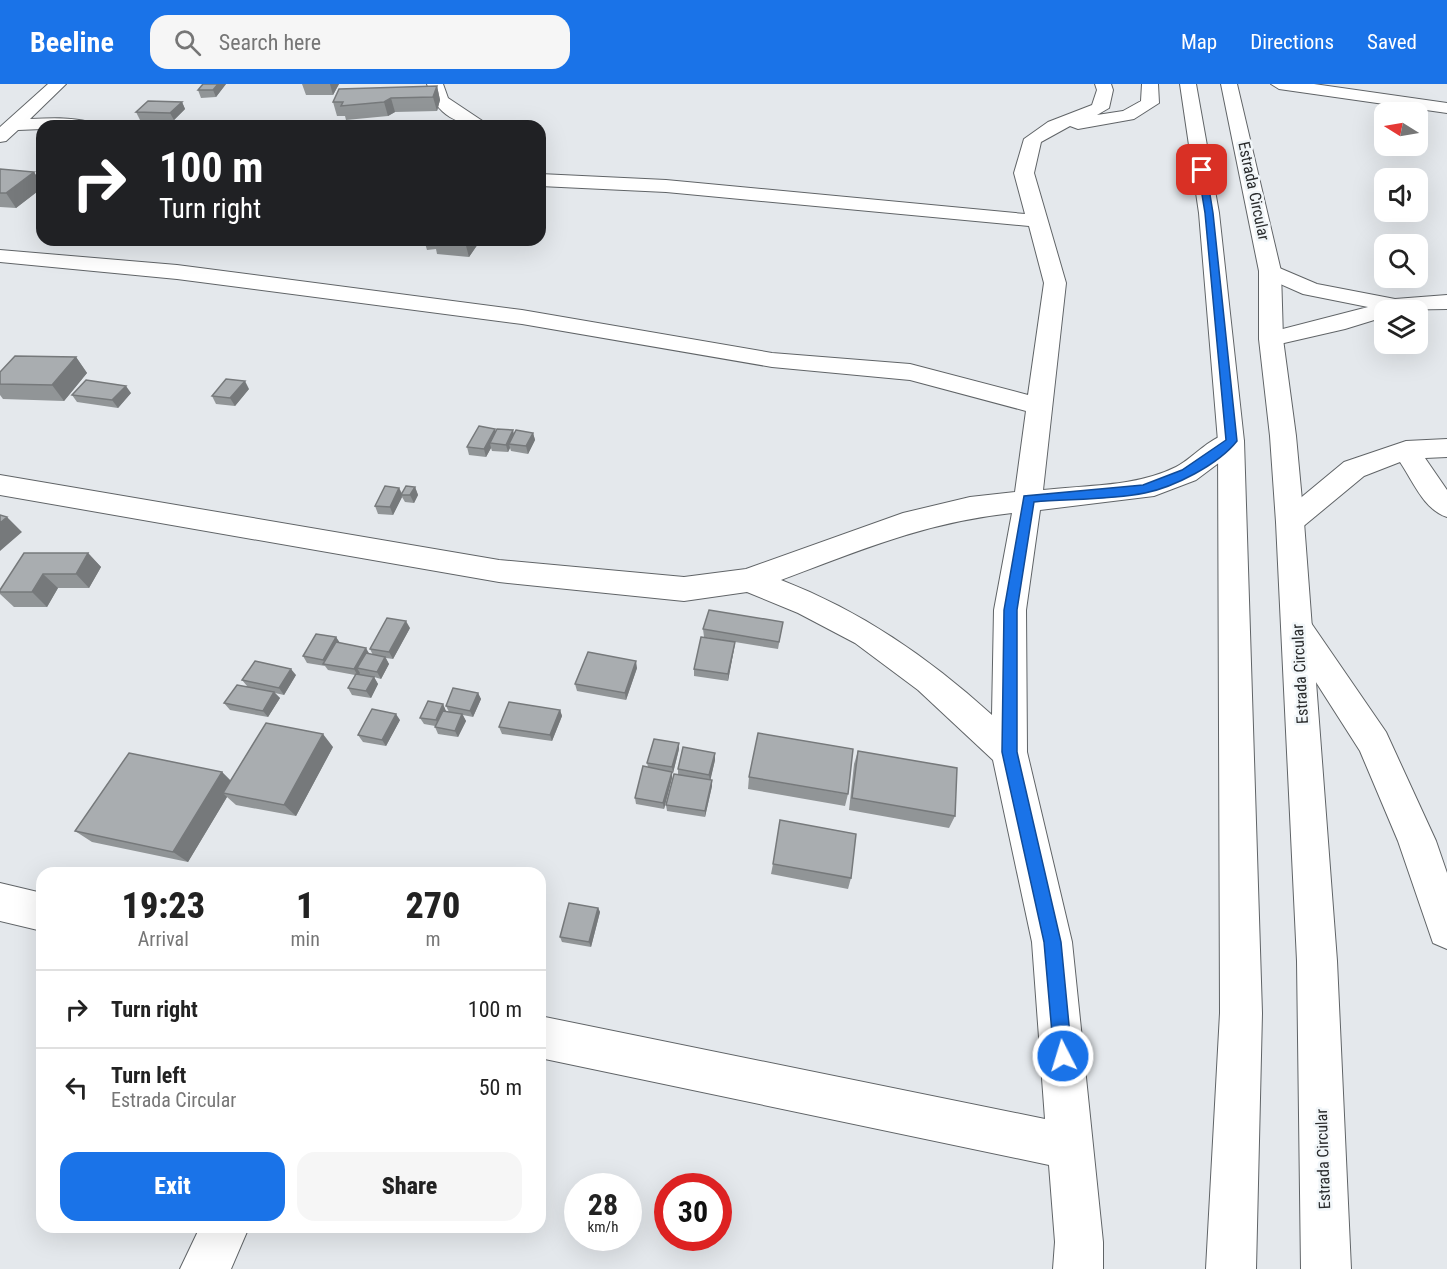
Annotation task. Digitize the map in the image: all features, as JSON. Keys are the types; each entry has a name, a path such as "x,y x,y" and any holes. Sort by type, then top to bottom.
{"street":[{"path":"6,131 58,84"},
{"path":"435,84 440,100 469,120"},
{"path":"1054,126 1095,122 1128,115 1150,102 1150,84"},
{"path":"1188,84 1209,213 1231,441 1241,1013 1231,1269"},
{"name":"Estrada Circular","path":"1229,84 1247,154 1270,271 1271,339 1283,436 1298,629 1317,961 1326,1269"},
{"path":"1279,84 1447,108"},
{"path":"1078,1269 1079,1242 1052,942 1009,752 1010,610 1028,499 1055,284 1024,173 1034,139 1054,126 1100,108 1110,86"},
{"path":"6,131 36,126"},
{"path":"546,180 666,186 1036,221"},
{"path":"0,256 177,272 522,317 772,360 910,372 963,384 1040,406"},
{"path":"1270,271 1311,289 1374,302"},
{"path":"1428,303 1447,302"},
{"path":"1271,339 1374,313"},
{"path":"0,484 251,527 333,544 499,571 684,589 748,580 903,523 970,507 1028,499 1144,489 1186,473 1209,459 1231,441"},
{"path":"1290,522 1354,469 1406,450 1447,448"},
{"path":"1406,450 1439,500 1447,507"},
{"path":"748,580 792,595 842,620 903,659 1009,752"},
{"path":"1298,629 1374,743 1417,841 1447,929"},
{"path":"0,902 36,911"},
{"path":"546,1038 1071,1147"},
{"path":"205,1269 222,1233"}],"building":[{"path":"203,84 218,84 213,90 198,90"},
{"path":"437,86 433,97 391,98 384,102 341,106 343,102 333,102 339,89"},
{"path":"148,101 182,102 170,113 136,112"},
{"path":"0,169 34,172 6,193 0,193"},
{"path":"15,356 76,357 52,385 0,384 0,372"},
{"path":"226,379 245,381 230,398 212,396"},
{"path":"86,380 126,386 112,400 72,395"},
{"path":"479,426 495,429 484,449 467,447"},
{"path":"497,429 513,430 506,445 490,443"},
{"path":"516,430 533,433 526,446 509,444"},
{"path":"385,486 399,488 390,507 375,506"},
{"path":"406,486 415,487 410,495 401,495"},
{"path":"0,515 7,517 0,523"},
{"path":"24,553 88,553 76,574 43,574 32,592 0,592"},
{"path":"709,610 783,622 779,642 703,629"},
{"path":"387,618 406,621 389,652 370,649"},
{"path":"316,634 336,637 323,660 303,656"},
{"path":"701,637 735,642 728,674 694,669"},
{"path":"336,642 366,648 354,669 323,664"},
{"path":"588,652 636,661 625,693 575,684"},
{"path":"366,653 385,657 377,672 357,668"},
{"path":"255,661 291,669 279,688 242,680"},
{"path":"356,674 374,677 366,691 348,688"},
{"path":"237,685 274,692 263,711 224,703"},
{"path":"453,688 478,693 470,711 446,706"},
{"path":"428,701 443,704 436,720 420,718"},
{"path":"509,702 560,710 550,735 499,727"},
{"path":"372,709 396,714 382,740 358,735"},
{"path":"443,711 462,714 455,731 435,727"},
{"path":"266,723 323,734 284,805 223,793"},
{"path":"758,733 853,749 848,794 749,777"},
{"path":"654,739 679,743 672,767 647,763"},
{"path":"683,747 715,753 709,775 678,769"},
{"path":"858,751 957,768 955,816 852,798"},
{"path":"129,753 222,772 173,852 75,831"},
{"path":"643,766 672,772 663,803 635,798"},
{"path":"674,774 712,780 705,811 666,805"},
{"path":"780,820 856,834 851,878 773,864"},
{"path":"569,903 598,908 589,942 560,937"}],"route":[{"path":"1063,1056 1052,942 1009,752 1010,610 1028,499 1144,489 1186,473 1209,459 1231,441 1209,213 1202,170"}]}
